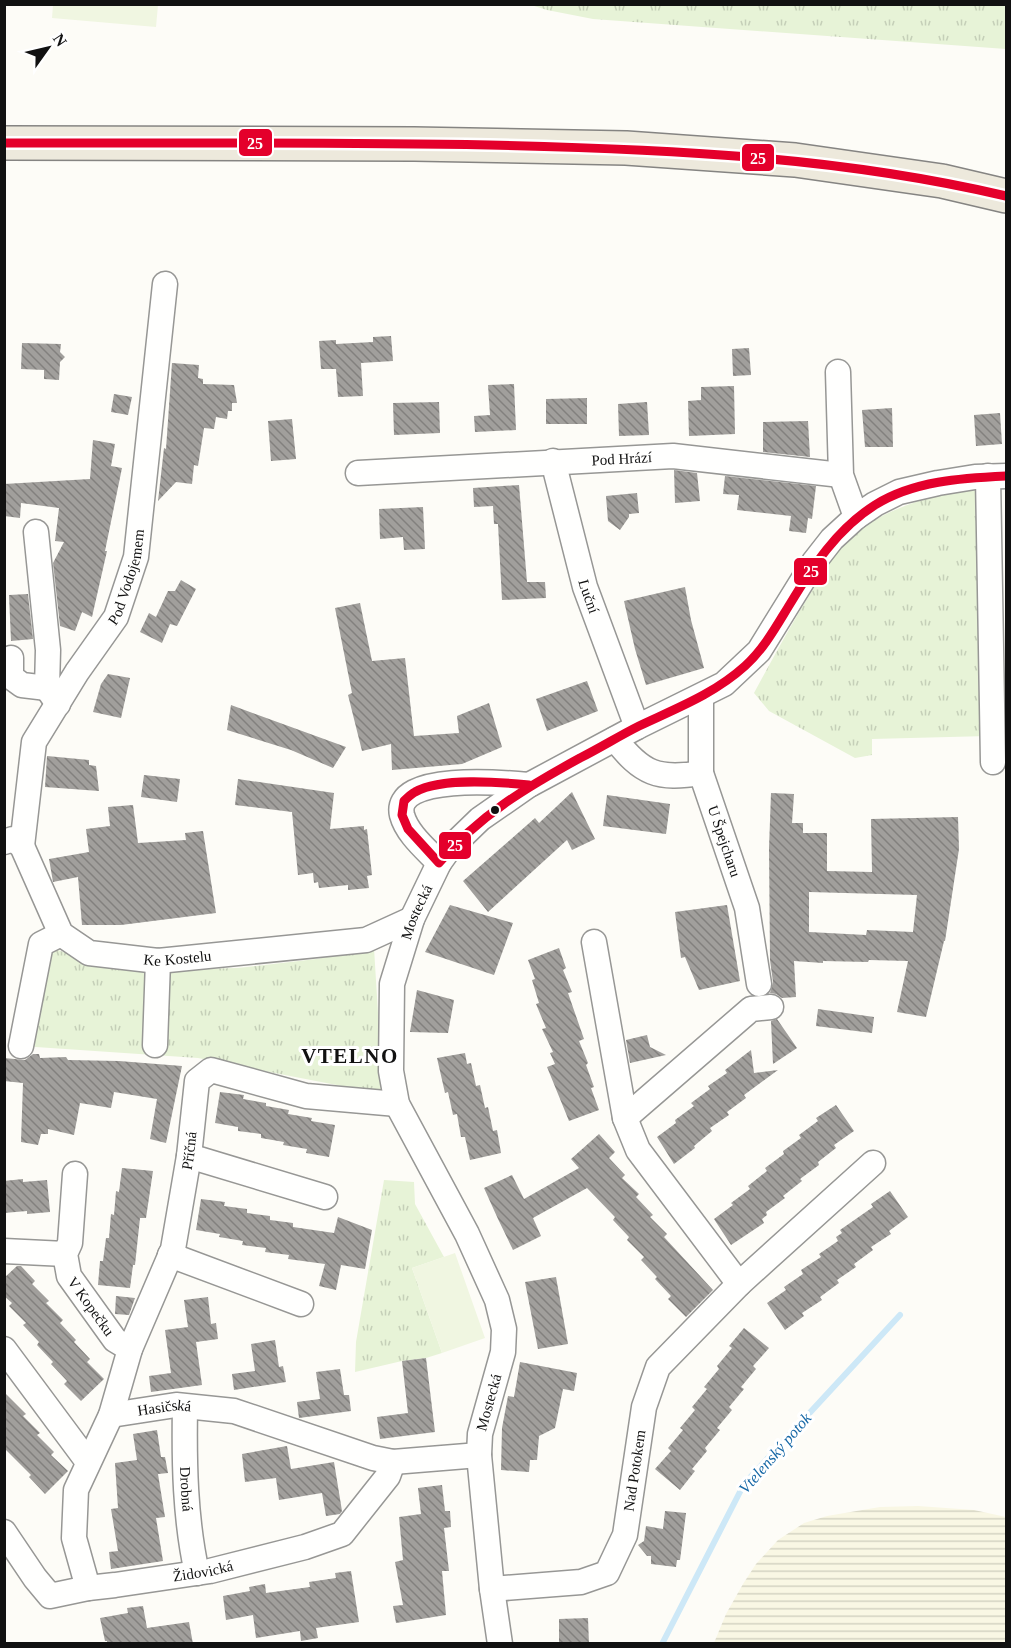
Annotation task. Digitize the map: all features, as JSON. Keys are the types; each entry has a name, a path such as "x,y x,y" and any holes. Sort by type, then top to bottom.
{"main road":[{"path":"4,143 414,144 626,148 795,160 942,181 1006,196"}],"street":[{"name":"Pod Vodojemem","path":"13,844 34,742 53,696 116,617 136,557 165,284"},
{"path":"838,372 841,475 856,517"},
{"name":"Pod Hrází","path":"358,473 673,456 841,475"},
{"name":"Luční","path":"553,461 585,587 637,727"},
{"path":"993,762 998,476"},
{"name":"Mostecká","path":"500,1644 492,1589 479,1455 480,1434 503,1352 504,1329 497,1300 471,1243 397,1104 391,1071 392,984 412,919 439,863 449,849 480,819 529,785 637,727 724,684 759,651 814,562 832,539 856,517 899,492 938,483 998,476"},
{"path":"11,658 11,677 22,685 53,696 36,532"},
{"name":"U Špejcharu","path":"701,697 701,773 747,908 759,984"},
{"path":"615,739 633,761 661,776 675,777 701,773"},
{"path":"439,863 408,828 402,815 402,806 408,798 426,786 485,781 529,785"},
{"path":"13,844 61,934 41,944 21,1046"},
{"name":"Ke Kostelu","path":"61,934 89,953 158,961 366,940 412,919"},
{"path":"594,942 625,1118 638,1150 739,1284"},
{"path":"155,1045 158,961"},
{"path":"625,1118 751,1010 771,1008"},
{"name":"Příčná","path":"111,1415 130,1349 171,1255 189,1156 197,1082 211,1070 306,1096 397,1104"},
{"path":"189,1156 325,1197"},
{"name":"Nad Potokem","path":"492,1589 581,1582 607,1573 625,1535 644,1407 658,1366 739,1284 873,1163"},
{"name":"V Kopečku","path":"75,1174 69,1243 65,1254 69,1276 115,1340 130,1349"},
{"path":"4,1251 65,1254"},
{"path":"171,1255 301,1304"},
{"path":"4,1350 88,1462"},
{"name":"Hasičská","path":"111,1415 176,1406 234,1411 373,1458 393,1462 479,1455"},
{"name":"Drobná","path":"185,1407 184,1452 192,1552 197,1573"},
{"path":"88,1588 74,1538 76,1490 111,1415"},
{"name":"Židovická","path":"4,1532 50,1596 88,1588 197,1573 305,1547 342,1534 388,1476 393,1462"}],"shaded area":[{"path":"918,1506 974,1510 1006,1517 1006,1643 714,1643 726,1614 743,1584 756,1564 778,1540 804,1523 827,1516 880,1507"}],"green space":[{"path":"53,5 158,5 156,27 52,18"},
{"path":"531,5 1006,5 1006,49 593,19"},
{"path":"981,484 988,736 872,739 872,755 855,758 769,711 754,693 828,563 842,545 859,529 892,511 947,492"},
{"path":"41,944 97,964 145,970 238,968 316,959 374,948 383,1094 198,1058 21,1046"},
{"path":"384,1180 414,1182 415,1204 444,1257 412,1268 442,1353 355,1372 356,1342"},
{"path":"455,1253 485,1338 442,1353 412,1268"}],"building":[{"path":"391,336 393,361 361,363 363,396 338,397 336,369 321,369 319,341 336,340 336,344 373,342 373,337"},
{"path":"22,343 61,344 60,352 65,357 60,362 59,380 44,379 44,370 21,369"},
{"path":"749,348 751,375 733,376 732,349"},
{"path":"172,363 199,365 198,378 203,379 203,384 234,385 237,403 232,403 232,411 228,411 227,419 216,417 214,429 204,428 198,466 194,465 192,484 176,482 158,501 164,448 166,449"},
{"path":"514,384 516,430 475,432 474,416 490,415 488,385"},
{"path":"734,386 735,434 689,436 688,401 701,400 701,387"},
{"path":"114,394 132,397 128,415 111,412"},
{"path":"587,398 587,424 546,424 546,399"},
{"path":"439,402 440,433 394,435 393,403"},
{"path":"647,402 649,435 619,436 618,404"},
{"path":"892,408 893,447 865,447 862,410"},
{"path":"1000,413 1002,444 976,446 974,415"},
{"path":"292,419 296,459 271,461 268,421"},
{"path":"808,421 810,457 763,452 763,422"},
{"path":"93,440 115,444 111,466 122,468 92,617 82,612 75,631 60,626 53,563 64,542 55,541 59,508 21,503 20,518 4,516 4,484 90,479"},
{"path":"674,470 697,473 700,501 675,503"},
{"path":"725,476 816,486 812,519 808,518 806,533 789,531 791,516 737,510 739,495 723,494"},
{"path":"519,485 527,582 545,582 546,598 502,600 498,524 494,524 493,506 474,507 473,488"},
{"path":"637,493 639,513 629,514 620,530 608,521 606,496"},
{"path":"423,507 425,549 404,550 403,537 380,539 379,509"},
{"path":"181,580 196,589 177,626 170,624 162,643 140,632 149,613 156,617 168,591 175,591"},
{"path":"685,587 704,668 646,685 624,601"},
{"path":"28,594 33,639 11,641 9,595"},
{"path":"360,603 372,661 405,658 414,736 459,733 457,716 489,703 502,747 462,764 392,770 391,744 362,751 348,695 352,693 335,608"},
{"path":"108,674 130,678 121,718 93,712 101,684"},
{"path":"587,681 598,711 547,731 536,699"},
{"path":"231,705 346,747 333,768 291,750 227,730"},
{"path":"47,756 89,760 89,765 96,766 99,791 45,787"},
{"path":"144,775 180,779 177,802 141,797"},
{"path":"238,779 334,793 330,829 364,826 364,830 367,829 372,875 367,876 369,888 348,890 348,885 319,888 318,882 314,883 313,873 298,875 292,812 235,805"},
{"path":"572,792 595,839 572,850 567,840 488,912 463,881 535,818 539,823"},
{"path":"771,793 794,794 792,823 803,823 803,833 827,833 827,871 872,872 871,819 958,817 959,849 945,941 926,1017 897,1012 908,961 823,961 823,963 794,961 796,997 782,998 770,993 773,982 770,960","holes":["809,892 917,895 913,932 867,930 866,935 809,932"]},
{"path":"607,795 670,804 666,834 603,826"},
{"path":"133,805 138,843 186,840 185,833 203,831 216,913 121,925 82,925 78,877 53,882 49,859 89,852 86,829 110,826 108,807"},
{"path":"450,905 513,923 494,975 425,952"},
{"path":"727,905 740,981 699,990 685,957 681,958 675,912"},
{"path":"559,948 566,968 563,970 572,992 568,993 584,1039 579,1041 588,1063 586,1065 594,1087 591,1088 599,1110 569,1121 547,1067 555,1064 550,1053 553,1052 542,1029 546,1028 536,1004 539,1003 532,980 535,979 528,960"},
{"path":"417,990 454,1000 448,1033 410,1032"},
{"path":"818,1009 874,1017 872,1033 816,1026"},
{"path":"777,1019 797,1048 773,1064 771,1021"},
{"path":"647,1035 650,1047 666,1055 630,1063 626,1040"},
{"path":"751,1050 754,1073 778,1070 744,1095 746,1098 727,1112 729,1115 710,1128 712,1131 694,1146 695,1148 674,1164 657,1137 694,1106 691,1103 710,1089 708,1086 727,1073 725,1070"},
{"path":"465,1053 467,1064 471,1063 476,1086 480,1085 485,1108 488,1107 493,1131 497,1130 501,1153 470,1160 465,1137 461,1137 457,1114 453,1115 448,1092 445,1093 437,1058"},
{"path":"33,1054 39,1054 40,1058 66,1057 68,1060 182,1066 166,1143 150,1139 157,1099 114,1092 111,1108 80,1103 74,1135 48,1129 48,1134 41,1134 38,1145 21,1142 23,1083 4,1081 4,1058 25,1060"},
{"path":"220,1092 244,1095 243,1099 289,1110 288,1114 335,1125 329,1157 306,1153 307,1149 283,1145 284,1142 261,1138 261,1134 238,1131 238,1127 215,1123"},
{"path":"836,1105 854,1131 834,1145 836,1148 818,1162 819,1165 800,1179 802,1181 783,1196 785,1198 766,1212 767,1215 762,1219 764,1223 731,1245 714,1219 750,1189 748,1186 767,1171 765,1168 801,1138 799,1135 818,1121 816,1118"},
{"path":"599,1134 615,1152 609,1158 625,1175 622,1178 639,1194 636,1197 653,1215 650,1217 667,1234 664,1237 713,1290 686,1317 668,1299 671,1296 641,1260 644,1257 627,1240 629,1237 613,1220 615,1217 587,1188 533,1218 541,1236 513,1250 498,1219 484,1188 512,1175 524,1199 579,1168 571,1159"},
{"path":"122,1168 153,1171 146,1218 140,1218 130,1288 98,1285 100,1261 103,1261 106,1238 109,1238 111,1214 114,1215 116,1191 119,1192"},
{"path":"23,1179 23,1182 47,1180 50,1212 4,1213 4,1181"},
{"path":"890,1191 908,1217 889,1231 891,1234 871,1247 873,1250 854,1264 856,1267 837,1280 839,1283 820,1297 822,1300 802,1313 804,1316 785,1330 767,1303 803,1274 801,1270 821,1257 819,1254 838,1241 836,1237 842,1233 840,1230 873,1207 871,1204"},
{"path":"201,1199 225,1202 224,1206 247,1209 247,1213 270,1216 270,1220 293,1223 293,1227 334,1233 338,1217 372,1230 365,1269 341,1265 336,1290 319,1286 325,1264 288,1259 289,1255 265,1252 266,1248 242,1245 243,1241 196,1230"},
{"path":"17,1266 21,1266 35,1281 32,1284 63,1320 60,1323 90,1359 87,1362 104,1379 81,1401 64,1384 67,1381 51,1364 53,1362 37,1345 39,1342 23,1325 26,1323 9,1306 12,1303 4,1296 4,1278"},
{"path":"556,1277 568,1344 538,1349 525,1282"},
{"path":"116,1296 135,1298 129,1315 115,1314"},
{"path":"208,1297 211,1324 216,1323 218,1339 196,1342 202,1385 151,1392 149,1376 171,1373 165,1330 188,1327 184,1300"},
{"path":"744,1328 769,1348 753,1366 756,1369 741,1387 744,1389 729,1407 732,1410 717,1428 720,1430 705,1448 707,1451 692,1469 695,1471 680,1490 655,1469 671,1451 668,1448 683,1430 680,1428 695,1410 692,1407 707,1389 704,1387 719,1369 717,1366 732,1348 729,1346"},
{"path":"275,1340 279,1367 283,1366 286,1382 234,1390 232,1374 255,1371 251,1344"},
{"path":"426,1358 435,1432 380,1439 377,1417 408,1413 402,1361"},
{"path":"520,1362 577,1373 574,1391 563,1389 555,1428 539,1436 537,1460 530,1460 529,1472 501,1470 502,1428 508,1396 514,1397"},
{"path":"340,1369 344,1395 349,1395 351,1411 299,1418 297,1402 320,1399 316,1372"},
{"path":"4,1392 26,1414 23,1416 54,1452 51,1455 68,1471 45,1494 29,1477 31,1475 4,1448"},
{"path":"157,1430 161,1457 165,1457 168,1473 158,1474 165,1517 156,1518 163,1561 111,1569 109,1552 118,1551 111,1509 118,1508 115,1463 137,1460 133,1434"},
{"path":"287,1446 291,1469 334,1462 342,1511 340,1514 326,1516 322,1493 279,1500 276,1478 245,1482 242,1454"},
{"path":"442,1485 445,1511 450,1511 451,1527 444,1528 449,1571 442,1571 446,1615 396,1623 393,1606 403,1605 395,1562 403,1560 399,1517 421,1514 418,1488"},
{"path":"665,1511 686,1513 680,1560 677,1560 676,1567 651,1564 651,1556 647,1556 638,1545 644,1541 646,1526 663,1529"},
{"path":"351,1571 359,1622 316,1628 318,1638 301,1641 300,1631 256,1638 253,1615 226,1620 223,1596 250,1591 249,1587 265,1584 266,1593 310,1587 309,1582 336,1578 335,1573"},
{"path":"143,1606 147,1628 189,1622 193,1644 107,1644 100,1618 128,1613 127,1608"},
{"path":"588,1618 589,1644 559,1644 559,1619"}],"waterway":[{"name":"Vtelenský potok","path":"662,1644 744,1484 900,1315"}],"transit line":[{"name":"25","path":"4,143 429,144 684,152 814,163 942,182 1006,196"},
{"name":"25","path":"529,785 455,782 426,787 404,801 402,815 408,829 439,863 470,831 522,792 632,730 708,693 733,676 752,659 764,644 827,549 849,525 875,505 905,491 938,482 1006,476"}],"district":[{"name":"VTELNO","path":"350,1056"}]}
